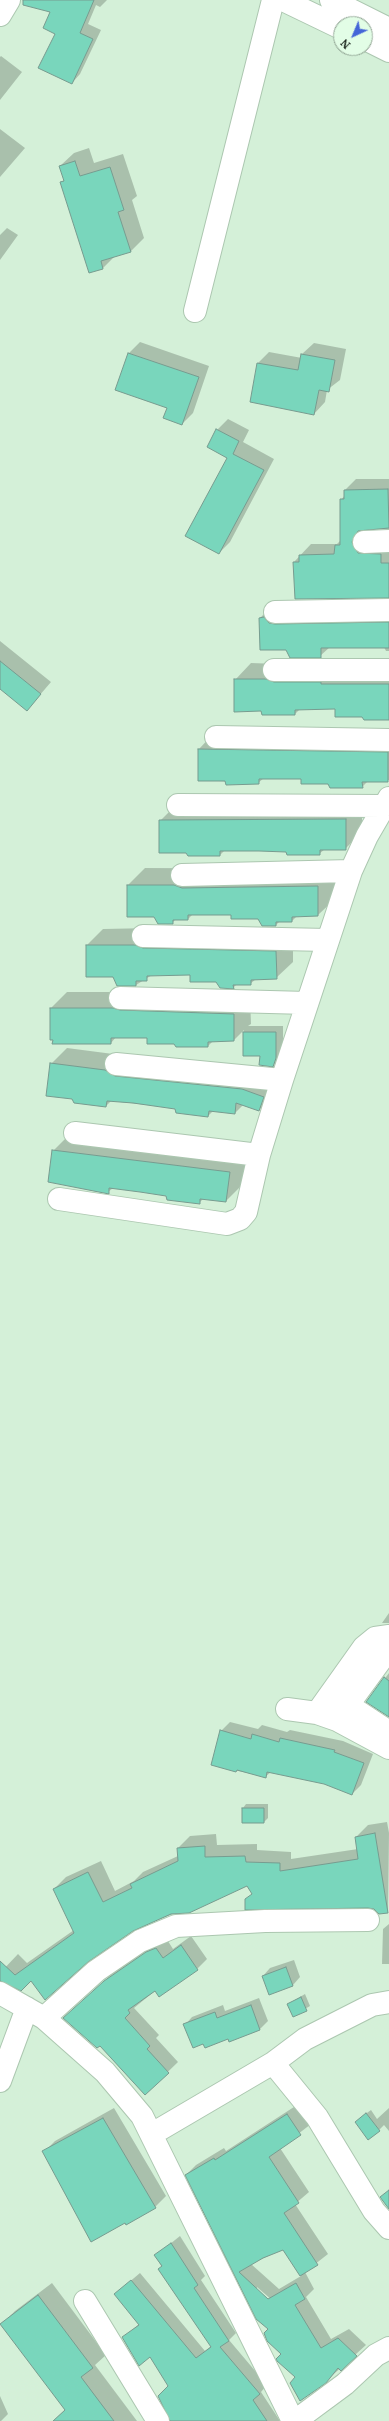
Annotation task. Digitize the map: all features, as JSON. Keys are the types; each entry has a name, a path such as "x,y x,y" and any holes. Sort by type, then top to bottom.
{"street":[{"path":"0,15 9,0"},
{"path":"195,311 272,0"},
{"path":"283,0 333,24"},
{"path":"331,0 389,28"},
{"path":"373,43 389,51"},
{"path":"364,542 389,541"},
{"path":"275,612 389,610"},
{"path":"274,670 389,670"},
{"path":"216,737 389,740"},
{"path":"59,1199 227,1224 234,1223 246,1212 259,1155 282,1080 351,871 386,802 178,805"},
{"path":"182,875 351,871"},
{"path":"143,936 328,940"},
{"path":"120,998 308,1003"},
{"path":"116,1064 282,1080"},
{"path":"75,1133 259,1155"},
{"path":"334,1713 364,1647 375,1638 389,1636"},
{"path":"334,1713 389,1649"},
{"path":"287,1709 334,1713 389,1732"},
{"path":"334,1713 389,1748"},
{"path":"0,2081 35,2013 140,1941 176,1926 265,1921 368,1920"},
{"path":"0,1993 35,2013 105,2072 142,2116 294,2421 345,2384 376,2355 389,2348"},
{"path":"152,2134 273,2063 306,2039 372,2005 389,2002"},
{"path":"273,2063 317,2117 374,2211 389,2228"},
{"path":"85,2301 158,2421"}],"building":[{"path":"23,0 94,0 80,33 93,39 72,84 38,68 55,34 43,28 50,12 23,5"},
{"path":"75,161 80,176 110,167 124,210 118,212 131,252 101,261 103,269 89,273 60,182 64,181 59,166"},
{"path":"128,353 199,377 182,425 163,418 167,408 115,390"},
{"path":"301,354 335,360 329,392 319,390 314,415 250,402 257,363 298,370"},
{"path":"216,429 239,441 233,454 264,470 219,554 185,536 227,458 207,447"},
{"path":"388,489 389,528 358,531 352,542 358,553 381,554 381,563 389,563 389,598 295,599 293,562 299,562 299,555 334,554 335,545 340,545 340,499 344,499 344,490"},
{"path":"264,617 269,623 275,624 389,622 389,648 321,648 321,658 290,658 286,650 260,650 259,618"},
{"path":"0,661 41,694 27,711 0,689"},
{"path":"234,679 266,679 274,682 321,682 321,684 389,684 389,720 364,720 362,717 335,717 335,709 295,710 295,715 262,715 261,711 234,712"},
{"path":"198,749 388,752 388,782 362,782 363,788 330,788 328,784 301,784 301,779 259,779 259,784 226,785 225,781 198,781"},
{"path":"346,819 346,850 320,850 320,855 287,855 286,852 259,851 220,851 220,856 188,856 186,853 159,853 159,820"},
{"path":"127,885 174,885 182,888 318,886 318,916 292,917 292,922 276,922 276,926 262,926 258,919 231,919 231,915 188,915 188,920 173,920 173,924 158,924 154,917 127,917"},
{"path":"86,945 135,945 143,948 276,951 277,979 251,980 251,985 233,985 234,989 220,988 216,982 190,982 190,975 147,976 147,981 136,981 136,986 117,986 113,977 86,977"},
{"path":"50,1008 113,1008 120,1010 234,1014 234,1041 208,1042 208,1047 176,1047 174,1044 147,1044 147,1038 111,1038 111,1044 52,1044 53,1040 50,1040"},
{"path":"243,1032 276,1032 276,1058 273,1067 259,1065 260,1056 243,1056"},
{"path":"50,1063 105,1070 115,1076 242,1089 264,1097 259,1111 236,1103 235,1114 209,1111 208,1117 176,1113 175,1109 133,1103 107,1101 106,1107 74,1103 72,1099 46,1096"},
{"path":"52,1150 230,1172 226,1202 200,1199 200,1204 167,1200 166,1196 109,1188 109,1194 48,1182"},
{"path":"384,1677 389,1681 389,1717 366,1702"},
{"path":"220,1730 251,1739 252,1734 279,1742 280,1738 335,1750 334,1752 364,1763 352,1795 324,1784 267,1772 266,1778 237,1770 236,1772 211,1765"},
{"path":"242,1808 264,1808 264,1823 242,1823"},
{"path":"375,1833 388,1913 379,1914 374,1909 368,1908 245,1910 245,1899 252,1894 247,1886 189,1913 171,1914 133,1931 88,1962 45,2000 31,1981 21,1991 0,1981 0,1961 15,1975 74,1933 53,1889 88,1872 103,1902 132,1888 130,1884 178,1861 177,1848 205,1846 205,1857 245,1856 246,1862 280,1863 280,1871 358,1859 355,1837"},
{"path":"181,1945 198,1970 159,1997 155,1991 128,2010 130,2013 125,2018 150,2046 147,2049 169,2073 145,2095 100,2046 97,2048 63,2018 104,1981 146,1952 156,1948 163,1958"},
{"path":"286,1967 293,1986 269,1995 262,1976"},
{"path":"301,1997 307,2011 293,2017 287,2004"},
{"path":"251,2005 260,2030 229,2042 228,2039 205,2048 203,2044 193,2048 183,2024 215,2012 217,2018"},
{"path":"366,2113 380,2131 368,2140 355,2122"},
{"path":"287,2114 301,2135 269,2157 299,2203 284,2213 318,2265 300,2276 283,2250 263,2258 239,2272 268,2299 296,2283 305,2299 295,2305 321,2348 338,2338 357,2356 341,2371 338,2368 326,2383 300,2401 290,2383 295,2377 277,2361 276,2359 281,2354 267,2341 264,2333 268,2329 256,2319 185,2175 214,2158 215,2160"},
{"path":"103,2118 156,2208 91,2242 42,2151"},
{"path":"389,2190 389,2209 380,2197"},
{"path":"171,2243 198,2285 194,2288 229,2341 220,2347 260,2394 253,2400 267,2421 170,2421 158,2396 168,2386 150,2357 139,2366 122,2337 139,2325 114,2294 131,2280 196,2358 211,2347 158,2269 162,2266 154,2255"},
{"path":"38,2295 93,2368 81,2377 114,2421 53,2421 65,2410 0,2324"}]}
